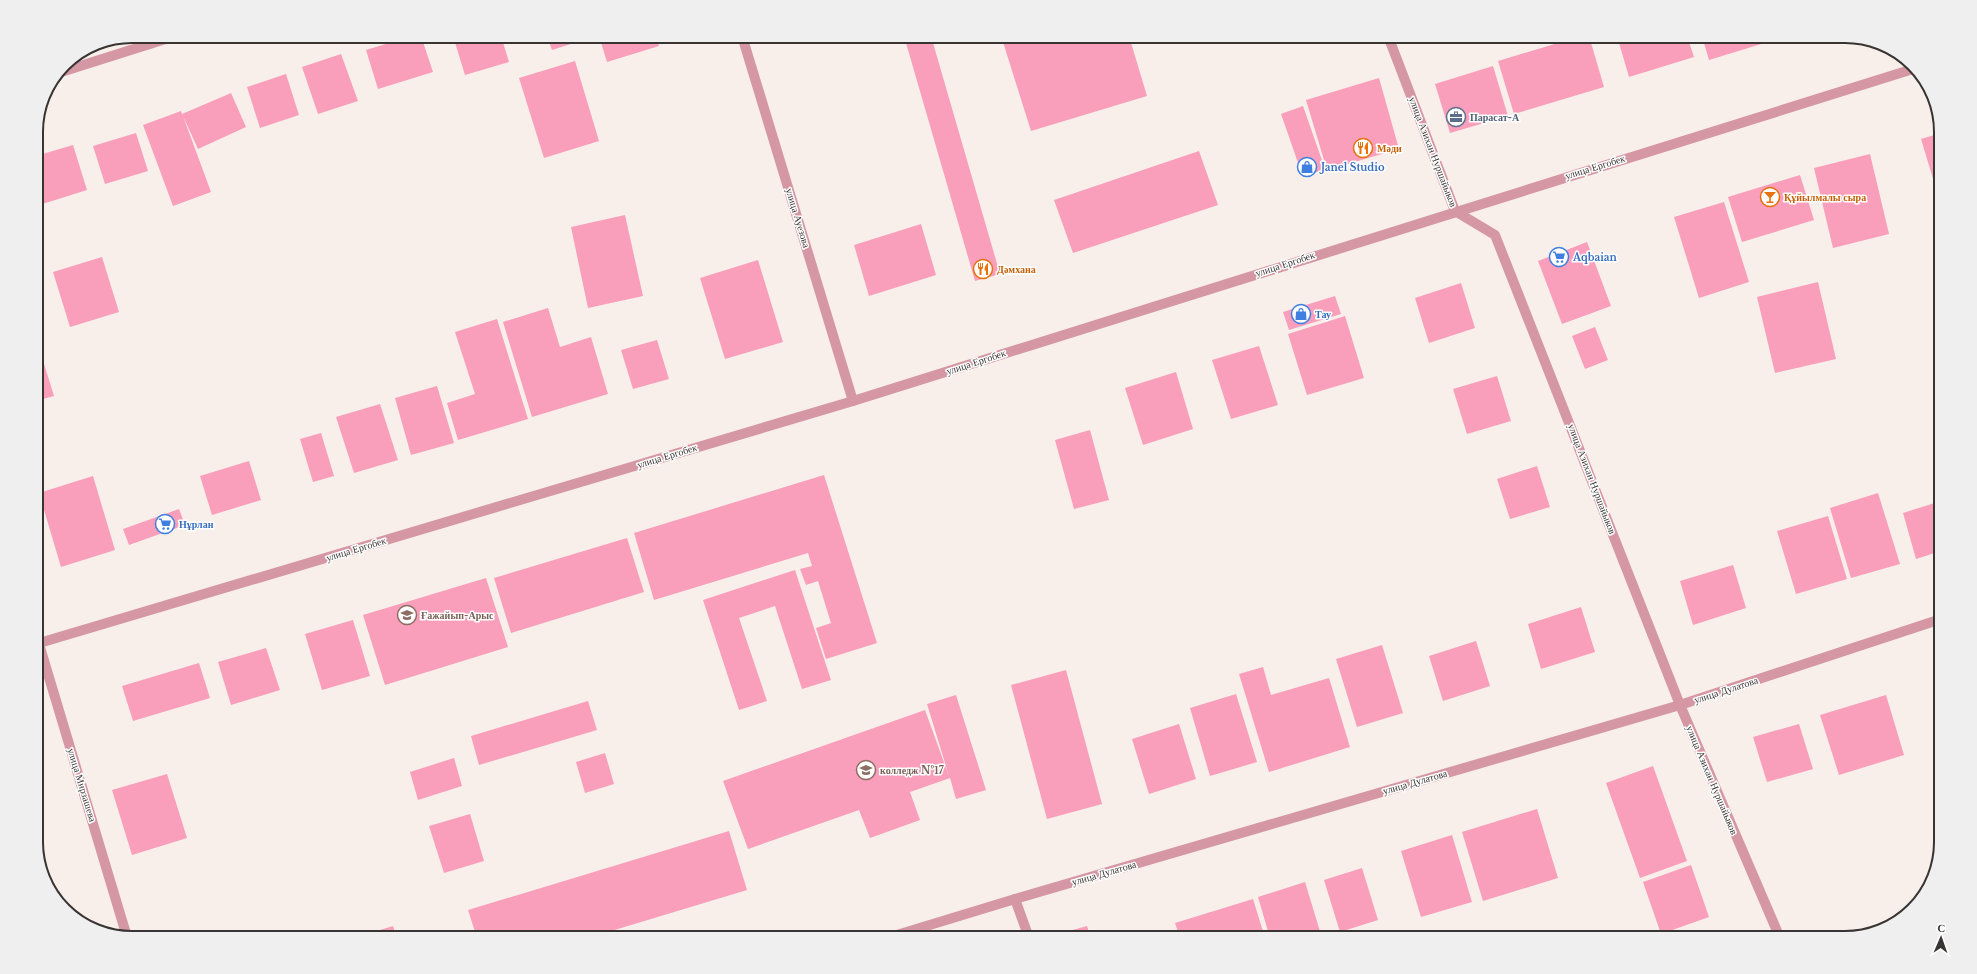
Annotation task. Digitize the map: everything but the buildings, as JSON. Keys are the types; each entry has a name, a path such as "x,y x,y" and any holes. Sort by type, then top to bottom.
{"street":[{"path":"68,70 153,43"},
{"name":"улица Ауезова","path":"744,43 853,401"},
{"name":"улица Азихан Нуршайыков","path":"1391,43 1456,211 1495,234 1680,705 1777,931"},
{"name":"улица Ергобек","path":"43,638 853,401 1909,70"},
{"name":"улица Дулатова","path":"910,931 1680,705 1934,621"},
{"name":"улица Мирзашева","path":"43,660 126,931"},
{"path":"1015,899 1026,931"}],"place":[{"name":"Парасат-А","path":"1456,117"},
{"name":"Мәди","path":"1363,148"},
{"name":"Janel Studio","path":"1307,167"},
{"name":"Құйылмалы сыра","path":"1770,197"},
{"name":"Aqbaian","path":"1559,257"},
{"name":"Дәмхана","path":"983,269"},
{"name":"Тау","path":"1301,314"},
{"name":"Нұрлан","path":"165,524"},
{"name":"Ғажайып-Арыс","path":"407,615"},
{"name":"колледж №17","path":"866,770"}]}
